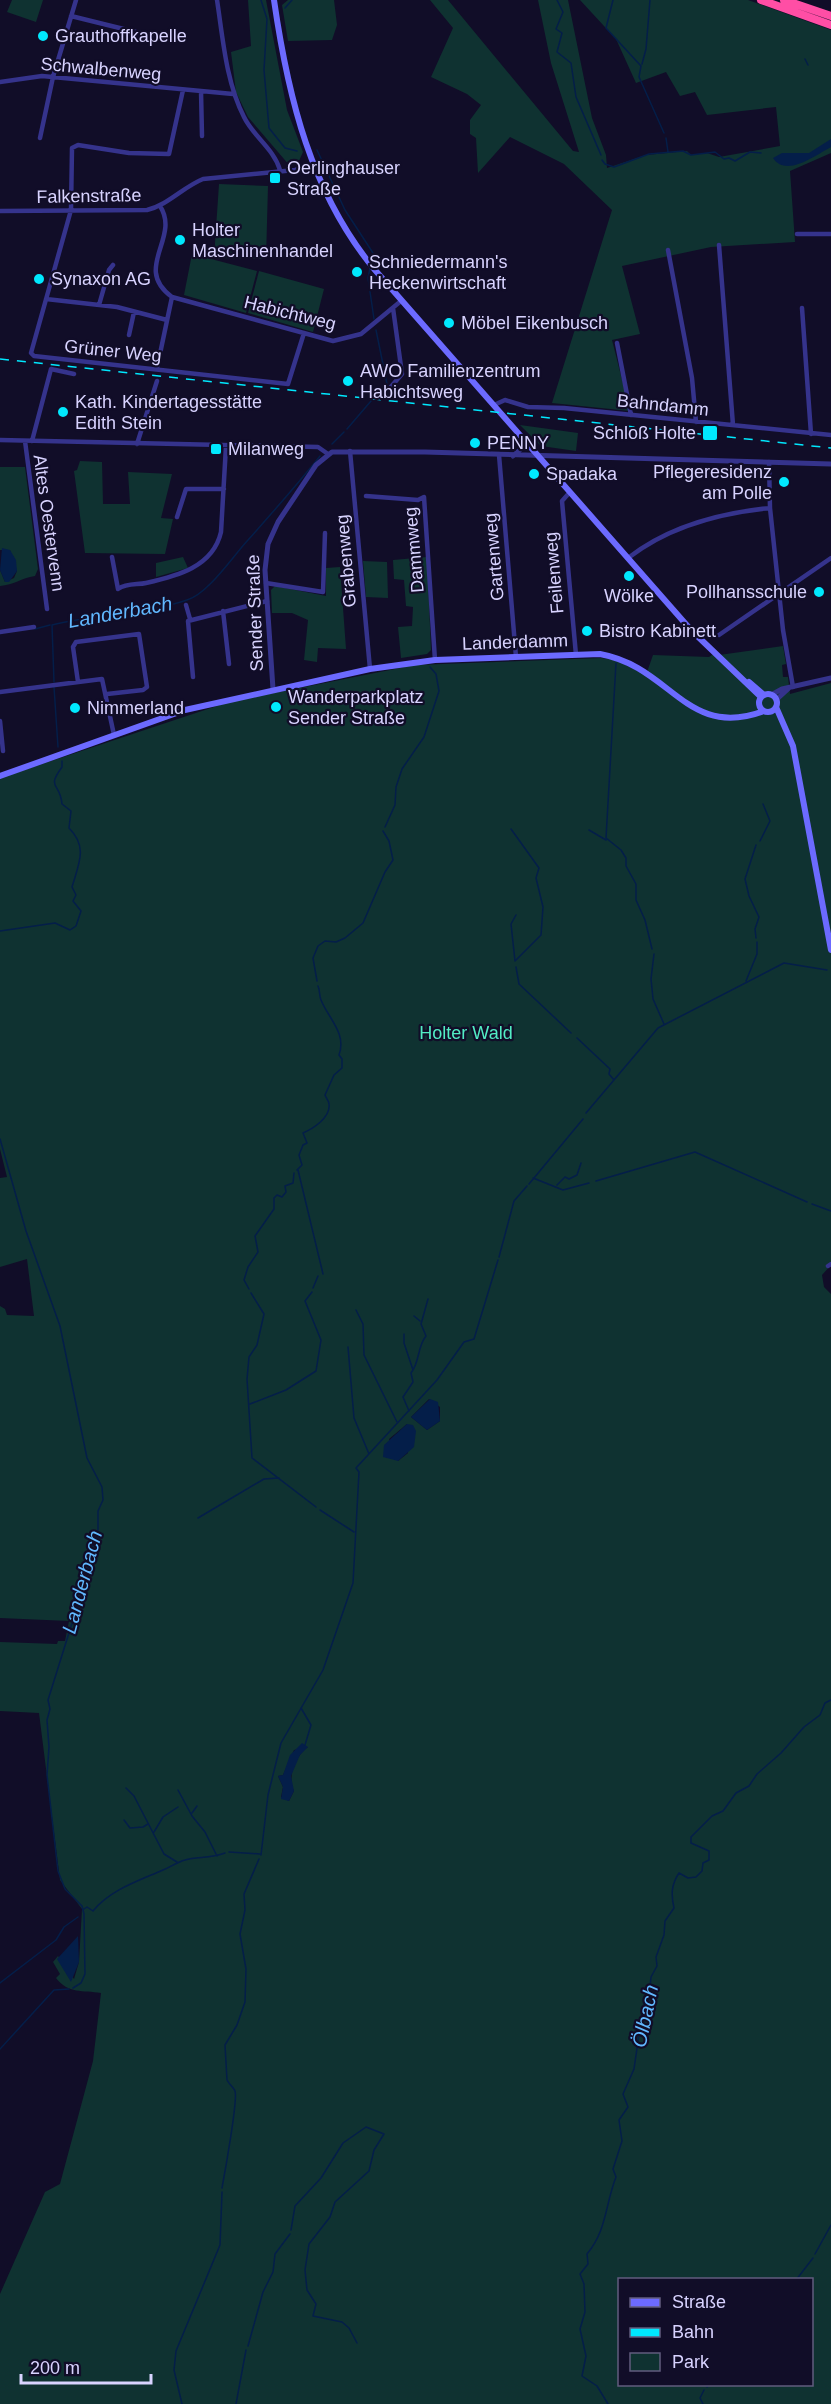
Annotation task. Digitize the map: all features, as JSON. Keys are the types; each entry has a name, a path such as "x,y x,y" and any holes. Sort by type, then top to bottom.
{"highway":[{"path":"761,0 831,25"},
{"path":"784,0 831,16"}],"main road":[{"path":"274,0 290,91 313,165 334,209 366,260 710,650 768,703 784,724 793,746 831,950"},
{"name":"Landerdamm","path":"273,689 370,669 435,660 600,654 632,663 703,714 721,719 741,718 768,703"},
{"name":"Sender Straße","path":"0,776 185,710 273,689"}],"street":[{"path":"40,138 53,77 76,0"},
{"path":"218,0 233,94 245,119 276,159 280,170"},
{"path":"71,16 152,36"},
{"name":"Schwalbenweg","path":"0,82 42,76 233,94"},
{"name":"Grüner Weg","path":"183,90 169,154 129,153 73,146 71,210 32,355 288,384 304,333"},
{"path":"201,91 202,136"},
{"name":"Falkenstraße","path":"0,211 147,210 160,206 203,179 295,170 313,165"},
{"path":"157,368 172,297 162,290 156,280 155,267 167,220 160,206"},
{"path":"797,234 831,234"},
{"path":"719,245 733,425"},
{"path":"668,250 692,378 696,422"},
{"path":"99,304 109,270 113,265"},
{"name":"Habichtweg","path":"172,297 333,341 350,338 370,327 401,301"},
{"path":"46,299 99,304 166,321"},
{"path":"389,389 402,374 393,308"},
{"path":"802,308 811,434"},
{"path":"129,335 134,312"},
{"path":"617,344 631,415"},
{"path":"32,441 51,369 74,374"},
{"path":"137,444 157,381"},
{"name":"Bahndamm","path":"494,405 505,400 528,407 831,435"},
{"path":"513,456 523,447 521,435"},
{"path":"0,440 318,447 328,454 350,451 831,464"},
{"name":"Altes Oestervenn","path":"25,441 47,609"},
{"path":"112,557 118,589 192,569 210,554 219,539 224,519 226,446"},
{"name":"Grabenweg","path":"350,451 370,669"},
{"name":"Sender Straße","path":"273,689 266,558 275,527 316,465 328,454"},
{"name":"Gartenweg","path":"499,455 516,657"},
{"path":"769,462 770,508 791,688"},
{"path":"177,517 186,489 224,489"},
{"name":"Feilenweg","path":"570,492 561,501 576,655"},
{"name":"Dammweg","path":"366,496 418,500 424,497 435,660"},
{"path":"628,558 673,531 720,515 770,508"},
{"path":"266,583 323,592 325,533"},
{"path":"719,635 831,558"},
{"path":"190,619 267,601"},
{"path":"186,605 190,619 188,623 193,677"},
{"path":"223,611 229,664"},
{"path":"0,632 34,627"},
{"path":"78,682 74,647 76,642 139,634 147,687 143,690 107,694"},
{"path":"768,703 791,688 831,678"},
{"path":"0,692 102,679 114,735"},
{"path":"0,721 3,751"}],"green space":[{"path":"12,0 43,0 36,22 7,12"},
{"path":"248,0 266,0 287,110 303,152 298,163 290,166 248,117 236,92 231,52 251,46"},
{"path":"288,0 334,0 337,25 332,40 288,41 282,5"},
{"path":"430,0 448,0 573,151 579,152 551,63 538,0 568,0 592,118 606,155 607,168 646,155 687,151 691,155 707,153 719,157 780,146 776,107 707,115 695,92 680,96 666,72 636,83 616,39 580,0 748,0 831,30 831,153 790,171 795,242 711,247 622,266 640,334 612,340 630,411 552,403 612,210 564,164 510,137 478,173 476,138 470,134 470,120 481,105 467,94 431,77 453,28"},
{"path":"219,184 268,186 266,259 214,258"},
{"path":"192,254 257,271 246,313 184,295"},
{"path":"259,271 324,289 313,332 248,313"},
{"path":"520,425 578,433 576,451 541,446"},
{"path":"80,461 102,462 103,504 130,504 128,472 172,474 161,518 173,519 165,554 85,553 74,471 77,470"},
{"path":"0,467 25,467 38,569 35,576 0,586 0,570 5,582 14,578 17,571 10,550 0,550"},
{"path":"183,557 188,568 156,577 156,563"},
{"path":"427,557 431,650 427,654 401,658 398,627 412,626 413,607 406,606 404,580 394,579 393,560"},
{"path":"363,561 387,562 388,598 366,597"},
{"path":"340,567 346,649 318,648 317,662 304,660 308,620 292,613 272,613 271,590 275,586 326,596 326,568"},
{"name":"Holter Wald","path":"783,646 786,664 782,665 783,677 788,677 790,694 831,683 831,1265 822,1275 824,1287 831,1294 831,2404 0,2404 0,2294 45,2192 60,2184 93,2061 101,1993 71,1989 56,1978 60,1974 53,1962 58,1956 74,1979 79,1962 82,1909 60,1880 39,1713 0,1711 0,1642 57,1644 58,1641 65,1641 69,1621 0,1618 0,1306 5,1309 7,1315 34,1316 27,1259 0,1267 0,1178 7,1177 0,1149 0,778 229,702 415,665 601,658 615,660 646,675 653,655 709,657 715,653 719,655","holes":["429,1399 440,1407 440,1421 427,1430 411,1417","407,1424 408,1453 398,1461 389,1439","308,1747 296,1761 291,1779 294,1791 289,1801 281,1797 283,1787 278,1776 283,1775 294,1750"]}],"water":[{"path":"831,139 831,147 801,163 785,166 773,158 782,153 809,153"},
{"path":"2,548 10,550 16,560 17,571 9,582 5,582 0,570"},
{"path":"430,1399 438,1402 440,1421 427,1430 411,1417"},
{"path":"407,1424 413,1425 416,1431 414,1447 398,1461 383,1457 384,1445"},
{"path":"302,1743 308,1747 300,1755 291,1776 294,1791 289,1801 281,1799 283,1787 278,1776 283,1775 290,1755"},
{"path":"78,1936 79,1962 71,1982 57,1959"}],"waterway":[{"name":"Landerbach","path":"261,0 267,19 264,70 269,128 285,148 297,151"},
{"path":"285,8 292,0"},
{"path":"557,0 563,12 556,29 562,33 557,52 571,63 576,97 601,155"},
{"path":"613,0 606,28 641,66 639,77 664,133"},
{"path":"642,64 646,49 650,0"},
{"path":"805,59 808,65"},
{"path":"666,138 668,152"},
{"name":"Landerbach","path":"317,150 345,210 373,253 371,260"},
{"path":"602,160 605,164 614,167 649,154 683,151 691,155 715,152 724,159 729,158 735,161 750,152 761,153"},
{"name":"Landerbach","path":"370,268 368,278 374,319"},
{"name":"Landerbach","path":"375,396 384,391 387,384 376,330"},
{"name":"Landerbach","path":"347,429 371,401"},
{"name":"Landerbach","path":"332,444 344,432"},
{"name":"Landerbach","path":"54,682 52,625 171,605 195,596 220,574 320,456"},
{"path":"35,629 50,625"},
{"path":"616,663 606,838 621,850 626,858 626,866 636,884 636,900 645,920 652,949"},
{"path":"385,827 395,805 396,787 402,769 424,737 439,691 436,674 430,667"},
{"name":"Landerbach","path":"54,687 58,747"},
{"name":"Landerbach","path":"0,931 55,923 70,930 76,926 81,911 73,901 76,895 72,887 79,863 80,849 75,835 69,828 71,811 62,804 54,783 62,767 62,761"},
{"path":"760,841 770,821 763,804"},
{"path":"511,829 539,868 536,878 543,907 541,935 515,961"},
{"path":"589,830 606,840"},
{"path":"317,981 313,958 318,946 325,941 336,942 345,938 363,923 385,872 393,860 389,841 383,831"},
{"path":"756,845 745,879 749,896 759,917 755,929 756,938"},
{"path":"515,961 511,924 516,915"},
{"path":"746,981 757,954 757,942"},
{"path":"654,954 651,979 653,999 664,1024"},
{"path":"586,1113 658,1028 784,963 827,970"},
{"path":"516,967 519,984 571,1033"},
{"path":"297,1170 302,1165 299,1155 303,1145 307,1143 303,1133 320,1122 327,1114 329,1102 325,1095 334,1075 342,1068 342,1059 339,1055 341,1047 339,1033 324,1007 318,986"},
{"path":"577,1038 610,1069 609,1074 614,1080"},
{"path":"529,1184 583,1119"},
{"name":"Landerbach","path":"0,1139 26,1231 60,1326 87,1458 102,1487 103,1500 98,1511 98,1533 88,1559 88,1572 48,1700 50,1709 47,1720 49,1747 47,1775 58,1871 65,1889 82,1906 84,1914 85,1974 81,1983 73,1988"},
{"path":"596,1181 695,1152 807,1202"},
{"path":"557,1185 565,1177 569,1179 577,1175 581,1163"},
{"path":"298,1170 323,1274"},
{"path":"249,1289 244,1280 248,1267 258,1252 255,1236 274,1209 274,1198 277,1195 282,1197 286,1192 285,1186 293,1183 294,1173"},
{"path":"533,1178 563,1190 589,1183"},
{"path":"499,1257 514,1201 527,1186"},
{"path":"812,1204 831,1211"},
{"path":"261,1855 268,1795 281,1743 323,1670 353,1583 359,1472 356,1468 437,1380 464,1342 474,1339 498,1260"},
{"path":"313,1288 318,1276"},
{"path":"250,1404 286,1390 316,1371 321,1340 305,1301 312,1292"},
{"path":"251,1293 264,1314 257,1345 249,1357 247,1379 252,1458 316,1507"},
{"path":"409,1411 403,1397 413,1382 411,1373 426,1336 421,1324 428,1299"},
{"path":"356,1310 363,1324 364,1355 397,1422"},
{"path":"414,1316 420,1321"},
{"path":"404,1334 404,1343 413,1370"},
{"path":"348,1347 354,1418 369,1454"},
{"path":"198,1518 264,1479 279,1478"},
{"path":"320,1510 354,1532"},
{"name":"Ölbach","path":"608,2404 597,2386 582,2376 586,2356 580,2329 585,2312 584,2284 580,2274 588,2264 587,2254 594,2245 602,2226 616,2177 613,2169 622,2141 619,2120 628,2107 623,2094 634,2069 642,2014 648,2008 651,1977 657,1966 656,1957 664,1935 665,1921 674,1908 672,1894 674,1882 679,1873 688,1878 696,1877 702,1871 703,1863 709,1860 709,1851 691,1843 691,1837 712,1816 723,1811 736,1793 749,1786 757,1774 781,1753 804,1727 820,1715 825,1703 831,1700"},
{"path":"301,1708 311,1725 305,1745"},
{"path":"126,1788 134,1796 164,1854 177,1862"},
{"path":"178,1790 192,1816 205,1832 217,1856"},
{"path":"192,1813 197,1806"},
{"path":"154,1832 163,1817 178,1807"},
{"path":"124,1820 130,1828 143,1827 148,1824"},
{"path":"229,1852 260,1854"},
{"path":"84,1909 87,1907 93,1911 116,1892 182,1861 225,1853"},
{"path":"222,2188 235,2107 234,2090 227,2080 225,2045 237,2025 245,2002 246,1969 240,1934 245,1910 244,1894 259,1859"},
{"name":"Landerbach","path":"0,1983 56,1940 64,1927 78,1917"},
{"name":"Landerbach","path":"0,2049 54,1990 69,1989"},
{"path":"291,2230 295,2206 321,2178 343,2143 366,2127 384,2134 374,2150 369,2171 335,2202 330,2217 309,2244 305,2270 307,2290 316,2304 313,2316 342,2322 349,2328 357,2343"},
{"path":"182,2404 174,2370 176,2351 220,2245 222,2192"},
{"path":"815,2254 831,2225"},
{"path":"248,2346 263,2292 273,2272 275,2254 290,2234"},
{"path":"798,2278 813,2258"},
{"path":"236,2404 246,2350"},
{"path":"703,2404 700,2398 704,2390"}],"railway":[{"path":"0,359 831,448"}],"place":[{"name":"Grauthoffkapelle","path":"43,36"},
{"name":"Oerlinghauser Straße","path":"275,178"},
{"name":"Holter Maschinenhandel","path":"180,240"},
{"name":"Schniedermann's Heckenwirtschaft","path":"357,272"},
{"name":"Synaxon AG","path":"39,279"},
{"name":"Möbel Eikenbusch","path":"449,323"},
{"name":"AWO Familienzentrum Habichtsweg","path":"348,381"},
{"name":"Kath. Kindertagesstätte Edith Stein","path":"63,412"},
{"name":"Schloß Holte","path":"710,433"},
{"name":"PENNY","path":"475,443"},
{"name":"Milanweg","path":"216,449"},
{"name":"Spadaka","path":"534,474"},
{"name":"Pflegeresidenz am Polle","path":"784,482"},
{"name":"Wölke","path":"629,576"},
{"name":"Pollhansschule","path":"819,592"},
{"name":"Bistro Kabinett","path":"587,631"},
{"name":"Wanderparkplatz Sender Straße","path":"276,707"},
{"name":"Nimmerland","path":"75,708"}]}
